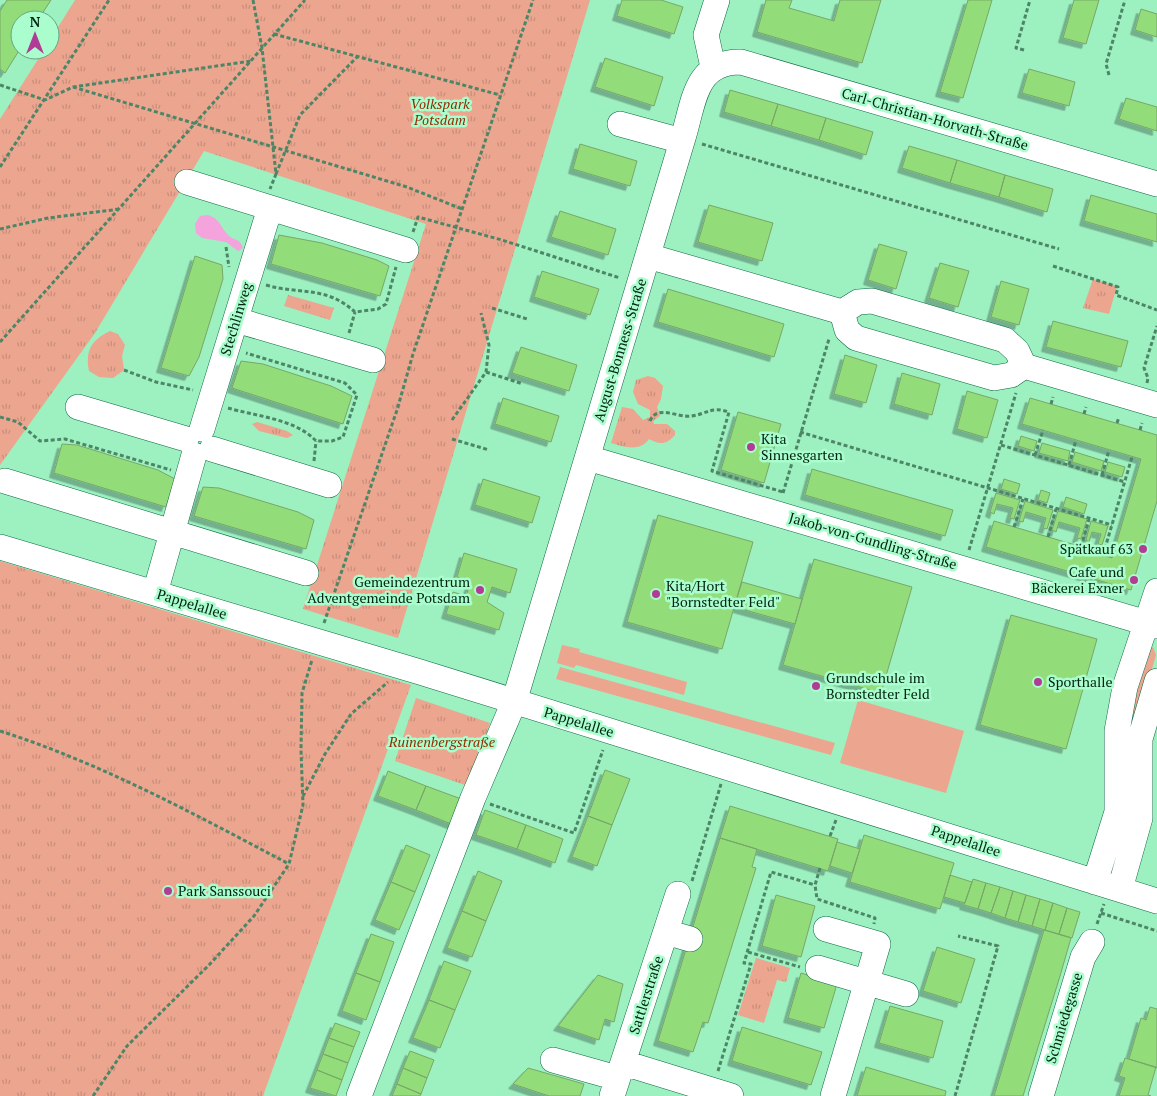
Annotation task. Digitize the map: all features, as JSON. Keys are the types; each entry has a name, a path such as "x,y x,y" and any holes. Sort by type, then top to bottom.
{"street":[{"path":"712,67 706,35 717,0"},
{"name":"Carl-Christian-Horvath-Straße","path":"712,67 726,62 741,62 1157,184"},
{"name":"August-Bonness-Straße","path":"514,702 682,140 699,86 704,75 712,67"},
{"path":"620,124 682,140"},
{"path":"187,182 267,207 401,257"},
{"name":"Stechlinweg","path":"155,593 171,531 196,449 201,397 227,348 236,320 238,276 267,207"},
{"path":"648,256 842,312 858,302 872,301 1005,340 1017,351 1024,366 1147,410"},
{"path":"842,312 847,330 856,338 994,378 1012,375 1024,366"},
{"path":"236,320 373,360"},
{"path":"78,407 196,449 329,485"},
{"name":"Jakob-von-Gundling-Straße","path":"588,458 780,503 964,568 1152,624"},
{"path":"5,481 306,573"},
{"name":"Pappelallee","path":"0,547 406,668 1157,901"},
{"path":"1108,886 1117,812 1117,731 1125,687 1152,624 1157,591"},
{"path":"1108,886 1140,818 1140,739 1157,681"},
{"path":"359,1096 473,798 514,702"},
{"name":"Sattlerstraße","path":"618,1079 678,894"},
{"path":"826,929 878,944 833,1096"},
{"path":"666,932 690,939"},
{"name":"Schmiedegasse","path":"1041,1096 1083,956 1092,942"},
{"path":"818,968 906,994"},
{"path":"553,1060 618,1079 722,1093"}],"path":[{"path":"0,167 109,0"},
{"path":"253,0 262,48 276,174"},
{"path":"0,342 305,0"},
{"path":"93,1096 127,1046 209,965 254,916 290,864 303,805 302,693 317,643 397,410 413,354 532,0"},
{"path":"1024,50 1016,48 1030,0"},
{"path":"1108,75 1106,64 1125,0"},
{"path":"274,34 500,95"},
{"path":"267,207 276,174 300,115 358,56"},
{"path":"0,85 45,100 73,87 251,61"},
{"path":"73,87 407,187 462,209"},
{"path":"682,140 1059,250"},
{"path":"0,229 56,217 122,208"},
{"path":"226,247 230,266 238,276 269,286 312,291 345,304 355,312 378,309 386,304 401,257 418,217 640,284"},
{"path":"1053,266 1118,286 1116,295 1157,310"},
{"path":"492,308 527,319"},
{"path":"650,421 658,413 666,412 680,416 691,416 718,408 729,412 712,471 780,503 826,345 842,312"},
{"path":"452,420 486,372 489,345 481,313"},
{"path":"1140,430 1147,410 1148,378 1144,368 1157,326"},
{"path":"124,370 201,397 270,418 299,429 316,442 332,441 343,437 357,395 345,383 227,348"},
{"path":"964,568 1024,366"},
{"path":"486,372 523,384"},
{"path":"195,381 201,397"},
{"path":"1051,404 1053,397"},
{"path":"1084,414 1086,407"},
{"path":"0,417 18,422 40,441 65,438 196,449"},
{"path":"1117,423 1119,417"},
{"path":"1035,455 1043,430"},
{"path":"800,432 1112,525"},
{"path":"452,439 489,450"},
{"path":"1069,465 1076,440"},
{"path":"1001,445 1125,482"},
{"path":"1102,475 1109,450"},
{"path":"1103,555 1132,457"},
{"path":"1014,527 1023,499"},
{"path":"1048,537 1056,509"},
{"path":"1081,547 1089,519"},
{"path":"303,797 325,754 351,714 406,668"},
{"path":"0,731 117,777 290,864"},
{"path":"473,798 574,833 609,731"},
{"path":"678,894 688,895 726,767"},
{"path":"820,868 815,885 817,899 875,918 869,941"},
{"path":"722,1093 751,964 744,963 771,872 815,885"},
{"path":"1092,942 1108,886"},
{"path":"1101,913 1157,931"},
{"path":"955,1096 998,946 958,936"},
{"path":"748,952 803,968 818,968"}],"green space":[{"name":"Volkspark Potsdam","path":"75,0 590,0 398,638 303,609 426,224 204,151 95,333 0,465 0,119 38,60 60,60 60,24"},
{"path":"1093,279 1117,286 1109,314 1083,308"},
{"path":"288,295 334,308 330,320 284,306"},
{"path":"110,331 118,334 125,345 122,356 124,370 113,378 99,377 89,371 89,352 98,338"},
{"path":"648,376 655,378 663,386 661,399 657,407 660,416 653,421 654,424 667,424 675,431 675,435 669,441 663,443 649,439 641,446 636,447 626,447 611,443 622,407 633,409 643,420 650,417 650,410 638,404 633,392 636,380"},
{"path":"257,422 287,431 293,435 287,438 259,431 252,424"},
{"name":"Park Sanssouci","path":"0,561 411,685 263,1096 0,1096"},
{"path":"562,645 580,649 579,652 687,682 684,695 576,665 574,668 557,663"},
{"path":"1153,647 1156,655 1133,734 1124,732 1146,651"},
{"path":"560,667 835,743 831,755 556,679"},
{"name":"Ruinenbergstraße","path":"416,698 490,723 468,786 395,761"},
{"path":"858,700 964,731 946,793 840,763"},
{"path":"756,958 790,968 786,982 777,980 764,1023 738,1015"}],"shaded area":[{"path":"208,215 217,221 228,235 239,241 243,248 238,251 226,242 202,238 196,233 195,224 200,216"}],"building":[{"path":"7,0 51,0 44,10 10,10 10,60 13,60 5,73 0,69 0,11"},
{"path":"622,0 661,0 683,7 674,34 617,16"},
{"path":"766,0 792,0 789,8 834,21 840,0 881,0 862,63 757,32"},
{"path":"968,0 992,0 963,98 940,92"},
{"path":"1074,0 1099,0 1086,44 1063,38"},
{"path":"1141,9 1157,14 1157,37 1135,30"},
{"path":"605,58 663,77 654,106 595,87"},
{"path":"1029,69 1075,82 1069,106 1022,93"},
{"path":"730,90 778,104 771,126 724,112"},
{"path":"1126,98 1157,107 1157,131 1119,119"},
{"path":"778,104 826,118 819,140 771,126"},
{"path":"826,118 873,132 866,155 819,140"},
{"path":"580,144 637,161 630,186 573,169"},
{"path":"909,146 957,160 950,183 902,168"},
{"path":"957,160 1005,175 999,197 950,183"},
{"path":"1005,175 1053,189 1047,212 999,197"},
{"path":"1091,195 1157,214 1157,242 1084,221"},
{"path":"709,205 773,223 762,261 698,242"},
{"path":"560,211 616,229 608,255 551,237"},
{"path":"279,235 322,243 377,260 389,266 380,296 271,264"},
{"path":"879,244 907,252 896,289 868,280"},
{"path":"195,256 222,265 223,279 199,357 189,376 161,368"},
{"path":"940,263 969,271 958,307 929,298"},
{"path":"542,271 599,289 590,315 534,297"},
{"path":"1001,281 1029,289 1019,325 991,317"},
{"path":"668,289 784,324 774,357 658,322"},
{"path":"1053,321 1128,341 1121,367 1046,347"},
{"path":"521,347 577,365 569,391 512,373"},
{"path":"845,355 877,365 866,403 834,394"},
{"path":"241,361 263,364 331,386 352,396 343,424 232,388"},
{"path":"902,373 940,384 932,415 894,404"},
{"path":"967,391 998,400 987,438 957,429"},
{"path":"503,398 559,416 551,442 495,424"},
{"path":"1030,398 1157,435 1157,501 1131,590 986,547 994,521 1099,552 1099,554 1112,558 1141,459 1022,424"},
{"name":"Kita Sinnesgarten","path":"738,412 781,424 764,483 721,470"},
{"path":"1021,436 1037,441 1034,451 1018,446"},
{"path":"1042,443 1070,451 1068,461 1039,453"},
{"path":"62,444 77,445 158,470 175,479 166,507 54,473"},
{"path":"1075,452 1104,461 1101,471 1072,462"},
{"path":"1108,462 1125,467 1122,477 1105,472"},
{"path":"812,469 953,510 945,536 805,495"},
{"path":"483,479 540,497 532,523 475,505"},
{"path":"1004,479 1020,484 1017,494 1001,489"},
{"path":"203,487 219,488 298,512 314,520 306,549 194,516"},
{"path":"1041,490 1050,493 1047,503 1038,500"},
{"path":"996,493 1020,500 1014,519 1010,518 1013,508 997,504 994,514 990,512"},
{"path":"1066,497 1087,504 1084,514 1063,507"},
{"path":"1025,501 1053,510 1047,529 1043,528 1046,518 1026,512 1023,522 1019,521"},
{"path":"1058,511 1087,519 1081,539 1077,538 1080,528 1059,522 1056,532 1052,530"},
{"path":"658,515 753,542 722,649 627,622"},
{"path":"1091,521 1108,526 1102,545 1098,544 1101,534 1092,532 1089,542 1086,540"},
{"name":"Gemeindezentrum Adventgemeinde Potsdam","path":"464,553 517,569 510,593 492,587 487,602 504,613 499,630 446,614 453,592 466,596 471,581 457,577"},
{"path":"814,559 912,587 881,693 783,665"},
{"path":"742,582 802,599 795,624 734,607"},
{"name":"Sporthalle","path":"1011,615 1097,639 1066,749 980,725"},
{"path":"605,770 630,779 612,825 588,816"},
{"path":"388,771 426,786 416,810 378,796"},
{"path":"426,786 464,800 454,825 416,810"},
{"path":"730,806 838,839 828,871 720,838"},
{"path":"485,810 526,825 517,849 476,835"},
{"path":"588,816 612,825 597,866 572,857"},
{"path":"526,825 563,839 555,863 517,849"},
{"path":"864,835 954,863 940,909 850,882"},
{"path":"720,838 757,849 752,867 756,868 708,1023 703,1022 693,1052 658,1041"},
{"path":"837,842 860,849 852,873 830,866"},
{"path":"406,845 430,855 415,892 391,882"},
{"path":"478,871 502,881 486,921 462,911"},
{"path":"950,875 972,882 965,903 944,897"},
{"path":"973,879 986,883 978,909 964,905"},
{"path":"391,882 415,892 399,930 375,920"},
{"path":"986,883 1000,887 991,913 978,909"},
{"path":"1000,887 1013,891 1005,918 991,913"},
{"path":"1013,891 1026,895 1018,922 1005,918"},
{"path":"776,895 815,906 801,957 762,946"},
{"path":"1026,895 1040,899 1032,926 1018,922"},
{"path":"1040,899 1053,903 1045,930 1032,926"},
{"path":"1053,903 1067,908 1059,934 1045,930"},
{"path":"1067,908 1080,912 1072,938 1059,934"},
{"path":"462,911 486,921 472,957 447,948"},
{"path":"1044,930 1071,938 1060,976 1023,1096 994,1096"},
{"path":"371,934 394,942 380,982 356,973"},
{"path":"937,947 975,959 961,1003 923,991"},
{"path":"444,961 471,971 455,1010 429,1000"},
{"path":"356,973 380,982 366,1020 342,1011"},
{"path":"801,973 837,984 824,1028 788,1018"},
{"path":"598,975 623,984 614,1022 605,1019 599,1040 558,1026"},
{"path":"429,1000 455,1010 440,1048 413,1038"},
{"path":"890,1006 943,1021 933,1058 879,1043"},
{"path":"1150,1007 1157,1009 1157,1068 1129,1059 1141,1018 1146,1020"},
{"path":"335,1023 360,1032 354,1047 329,1038"},
{"path":"742,1027 822,1052 811,1085 732,1061"},
{"path":"329,1038 354,1047 348,1063 323,1054"},
{"path":"410,1051 434,1060 427,1078 403,1068"},
{"path":"323,1054 348,1063 342,1080 317,1070"},
{"path":"1125,1058 1156,1067 1148,1095 1151,1096 1119,1096 1125,1078 1119,1076"},
{"path":"866,1067 946,1091 945,1096 857,1096"},
{"path":"403,1068 427,1078 421,1094 397,1084"},
{"path":"528,1068 584,1084 580,1096 549,1096 513,1084"},
{"path":"317,1070 342,1080 336,1096 310,1088"},
{"path":"397,1084 421,1094 420,1096 392,1096"}],"place":[{"name":"Kita Sinnesgarten","path":"751,447"},
{"name":"Spätkauf 63","path":"1143,549"},
{"name":"Cafe und Bäckerei Exner","path":"1134,580"},
{"name":"Gemeindezentrum Adventgemeinde Potsdam","path":"480,590"},
{"name":"Kita/Hort \"Bornstedter Feld\"","path":"656,594"},
{"name":"Sporthalle","path":"1038,682"},
{"name":"Grundschule im Bornstedter Feld","path":"816,686"},
{"name":"Park Sanssouci","path":"168,891"}]}
